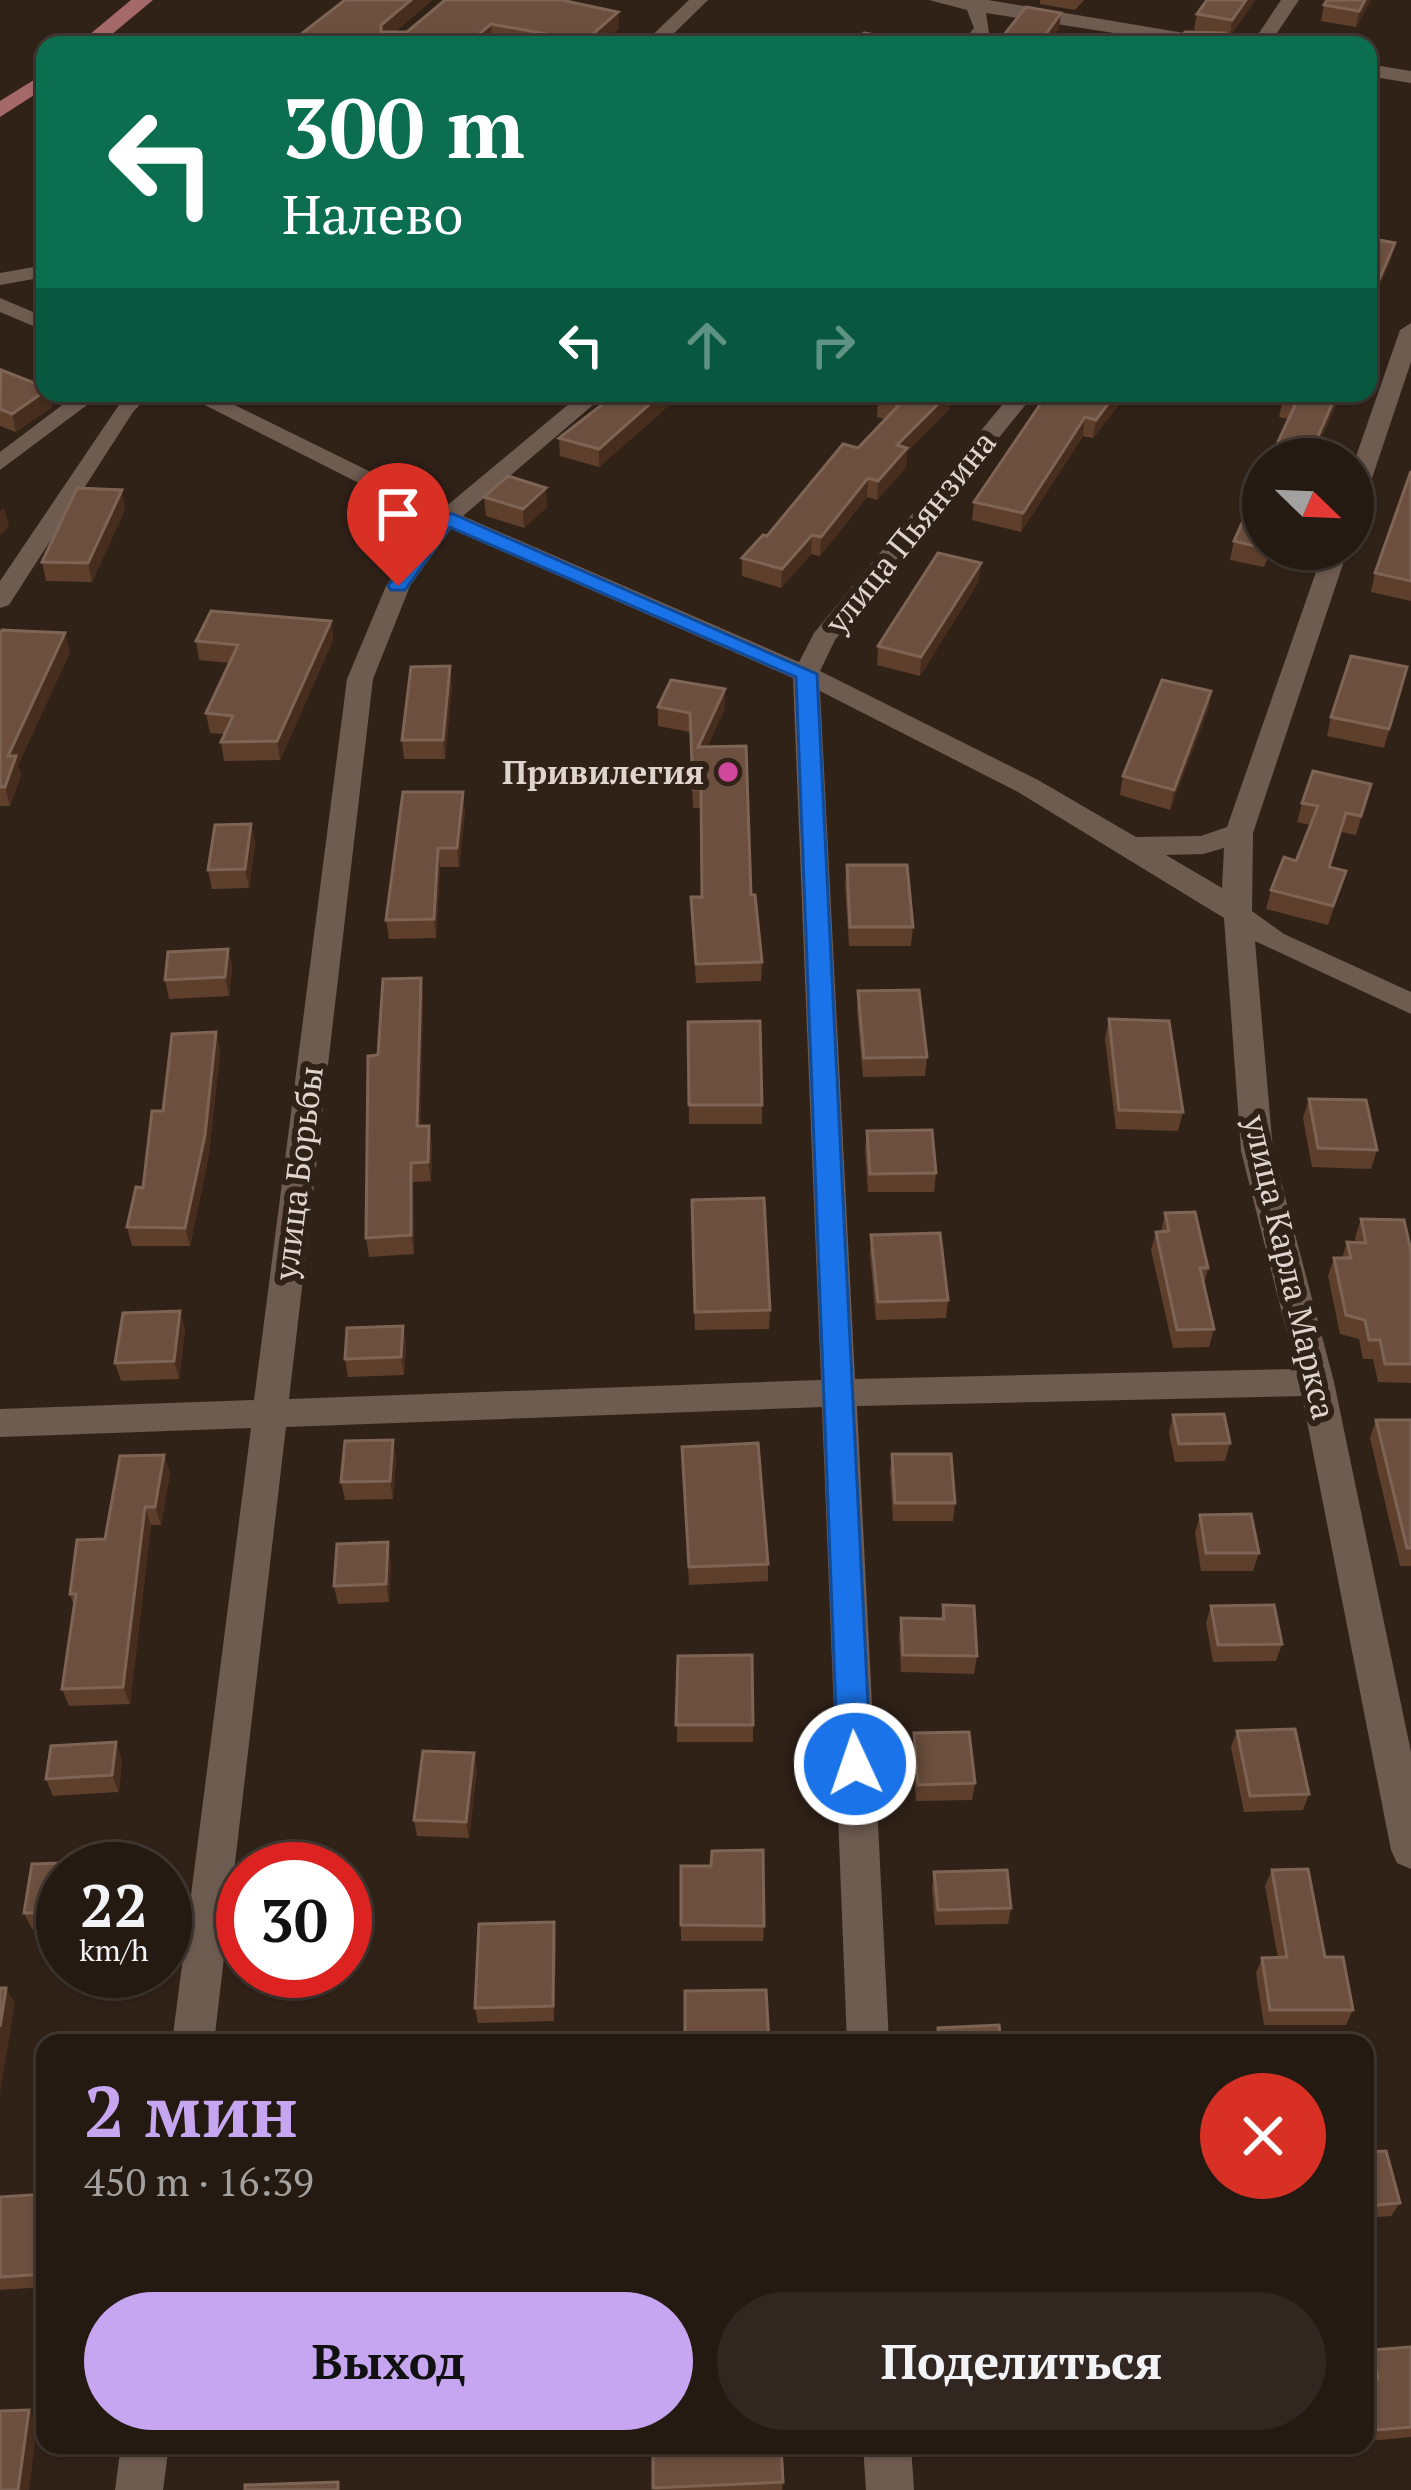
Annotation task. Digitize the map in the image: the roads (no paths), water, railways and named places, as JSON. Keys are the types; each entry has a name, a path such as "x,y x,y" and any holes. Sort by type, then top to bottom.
{"main road":[{"path":"98,36 142,0"},
{"path":"0,111 36,85"}],"street":[{"path":"661,36 699,0"},
{"path":"938,0 1173,36"},
{"path":"1266,36 1290,0"},
{"path":"976,36 982,29 977,3"},
{"path":"1377,71 1411,77"},
{"path":"0,279 36,273"},
{"path":"5,314 36,323"},
{"path":"1374,438 1411,330"},
{"path":"0,463 80,402"},
{"path":"0,600 130,402"},
{"path":"210,402 446,518 806,674 1028,786 1204,889 1274,941 1411,1004"},
{"name":"улица Борьбы","path":"195,2034 360,679 398,586 446,518 585,402"},
{"name":"улица Пьянзина","path":"806,674 823,638 1017,402"},
{"name":"улица Карла Маркса","path":"1329,570 1239,833 1235,874 1257,1151 1317,1382 1411,1850"},
{"path":"806,674 868,2034"},
{"path":"1130,846 1203,845 1239,833"},
{"path":"0,1423 837,1393 1317,1382"},
{"path":"140,2490 144,2454"},
{"path":"888,2454 890,2490"}],"place":[{"name":"Привилегия","path":"728,772"}]}
